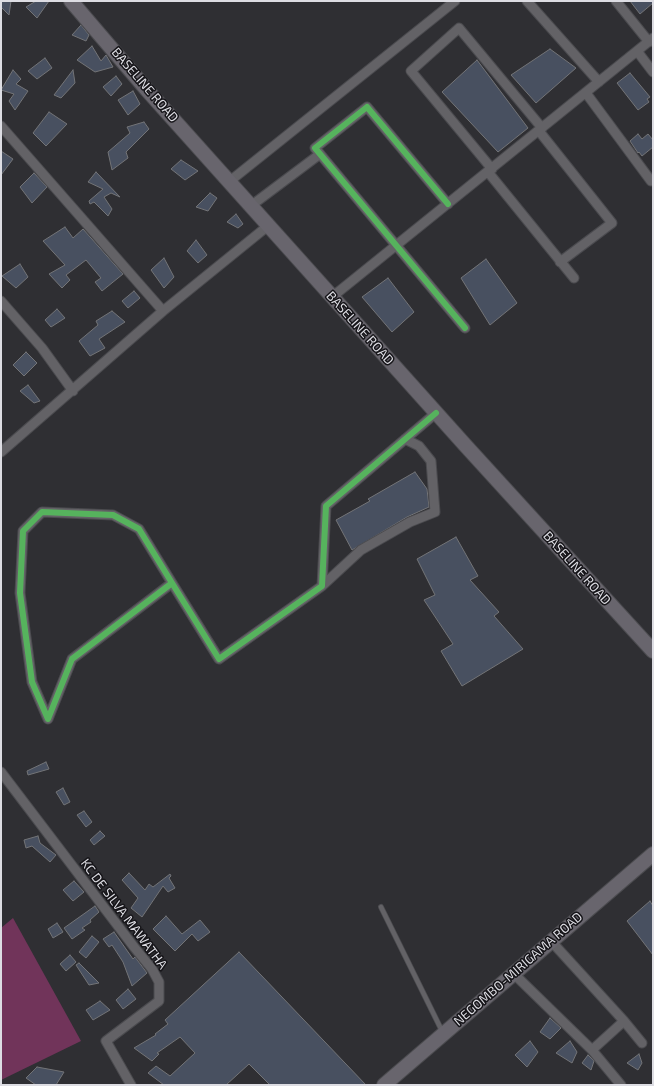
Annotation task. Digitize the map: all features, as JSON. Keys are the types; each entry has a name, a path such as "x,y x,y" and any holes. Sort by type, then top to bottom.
{"main road":[{"name":"BASELINE ROAD","path":"71,1 332,297 653,651"},
{"name":"NEGOMBO-MIRIGAMA ROAD","path":"384,1085 653,854"}],"street":[{"path":"230,182 455,1"},
{"path":"527,1 599,82"},
{"path":"332,297 651,40 616,1"},
{"path":"560,262 612,223 540,129 459,28 411,71 490,170 560,262 574,278"},
{"path":"636,51 653,72"},
{"path":"586,93 651,181 653,179"},
{"path":"448,204 367,107 315,148 465,328"},
{"path":"1,126 163,312"},
{"path":"252,205 320,154"},
{"path":"1,452 163,312 269,224"},
{"path":"1,301 42,348 73,391"},
{"path":"322,586 326,506 436,412"},
{"path":"172,582 72,659 48,719 32,682 20,593 23,531 42,512 113,515 139,529 172,582 219,659 322,586 361,550 410,522 435,512 431,461 419,446 405,440"},
{"name":"KC DE SILVA MAWATHA","path":"1,772 152,969 159,982 159,1001 106,1041 131,1085"},
{"path":"551,941 624,1021 642,1043"},
{"path":"513,973 592,1050 620,1085"},
{"path":"592,1050 624,1021"}],"lane":[{"path":"381,907 444,1034"}],"shaded area":[{"path":"13,918 81,1041 1,1080 1,928"}],"building":[{"path":"1,1 11,1 9,15 1,7"},
{"path":"36,1 49,1 37,18 26,7"},
{"path":"630,1 653,1 653,3 640,14"},
{"path":"81,25 89,35 86,41 72,35"},
{"path":"92,46 101,61 106,55 113,67 95,72 77,60"},
{"path":"550,49 576,68 536,103 511,75"},
{"path":"45,58 52,68 37,79 28,71"},
{"path":"477,60 528,128 498,152 442,92"},
{"path":"13,70 21,79 16,84 28,91 15,110 9,101 14,94 1,90"},
{"path":"73,70 75,83 61,98 54,95"},
{"path":"630,73 650,97 647,99 649,102 638,110 617,83"},
{"path":"116,76 122,84 111,96 103,87"},
{"path":"133,91 140,104 128,115 118,100"},
{"path":"49,112 67,124 46,146 33,133"},
{"path":"144,122 149,129 126,152 128,158 112,170 108,152 130,133 127,127"},
{"path":"638,134 642,139 648,134 653,140 653,147 642,156 639,152 638,153 630,141"},
{"path":"1,151 13,159 1,175"},
{"path":"181,160 198,171 185,180 171,169"},
{"path":"96,172 120,197 111,193 104,197 112,209 108,216 94,202 90,204 89,201 103,189 88,182"},
{"path":"34,173 47,187 32,203 20,187"},
{"path":"210,193 217,198 208,211 196,207"},
{"path":"236,214 243,224 238,228 227,222"},
{"path":"65,227 73,238 83,229 123,274 102,291 95,282 101,278 86,260 66,275 70,280 62,288 49,274 65,265 43,241"},
{"path":"196,240 207,255 198,263 187,251"},
{"path":"164,258 174,277 164,288 151,270"},
{"path":"486,259 517,303 490,325 461,278"},
{"path":"20,264 28,277 16,288 2,276"},
{"path":"388,278 414,312 392,332 362,297"},
{"path":"134,291 140,298 128,308 122,301"},
{"path":"57,309 65,318 51,327 45,320"},
{"path":"112,311 125,322 99,339 105,348 90,356 79,341 98,325 96,321"},
{"path":"26,352 37,363 24,376 13,365"},
{"path":"28,385 40,401 34,403 20,391"},
{"path":"415,472 427,489 429,507 407,517 352,550 336,520 370,501 368,499"},
{"path":"456,537 478,576 470,580 499,612 494,616 523,649 462,686 441,651 453,644 424,600 435,595 417,559"},
{"path":"46,762 49,769 28,775 27,771"},
{"path":"63,788 70,802 64,805 56,792"},
{"path":"84,811 92,822 86,827 77,815"},
{"path":"100,831 105,836 94,845 90,840"},
{"path":"38,836 40,843 56,855 50,862 32,846 26,848 24,840"},
{"path":"129,873 145,890 149,884 153,887 170,874 171,876 169,878 175,888 168,892 163,886 142,917 131,908 138,898 122,880"},
{"path":"74,881 84,892 73,901 63,890"},
{"path":"650,901 653,906 653,955 627,921"},
{"path":"95,906 99,912 90,920 91,922 82,928 85,930 72,939 64,928"},
{"path":"166,916 182,934 200,920 210,932 198,941 192,934 175,951 153,929"},
{"path":"57,923 63,932 53,938 48,929"},
{"path":"114,932 133,959 135,957 147,973 132,986 123,962 112,945 109,947 103,939"},
{"path":"92,936 99,942 86,958 79,952"},
{"path":"239,952 366,1085 270,1085 249,1064 226,1085 164,1085 148,1073 156,1066 170,1076 195,1053 180,1037 157,1053 159,1054 152,1061 134,1048 156,1035 155,1034 168,1024 165,1020"},
{"path":"70,955 76,962 66,971 60,964"},
{"path":"79,963 99,983 89,985 76,965"},
{"path":"128,989 136,999 123,1009 116,1000"},
{"path":"100,1001 110,1010 93,1020 86,1010"},
{"path":"550,1018 561,1028 550,1039 540,1032"},
{"path":"530,1041 538,1052 527,1067 515,1055"},
{"path":"570,1041 577,1052 572,1063 556,1053"},
{"path":"639,1054 642,1063 638,1070 627,1063"},
{"path":"588,1055 594,1061 591,1070 582,1063"},
{"path":"37,1067 64,1072 56,1085 36,1085 26,1078"}],"cycle path":[{"path":"448,204 367,107 315,148 465,328"},
{"path":"172,583 72,659 48,719 32,682 20,593 23,531 42,512 113,515 139,529 219,659 322,586 326,506 436,413"}]}
